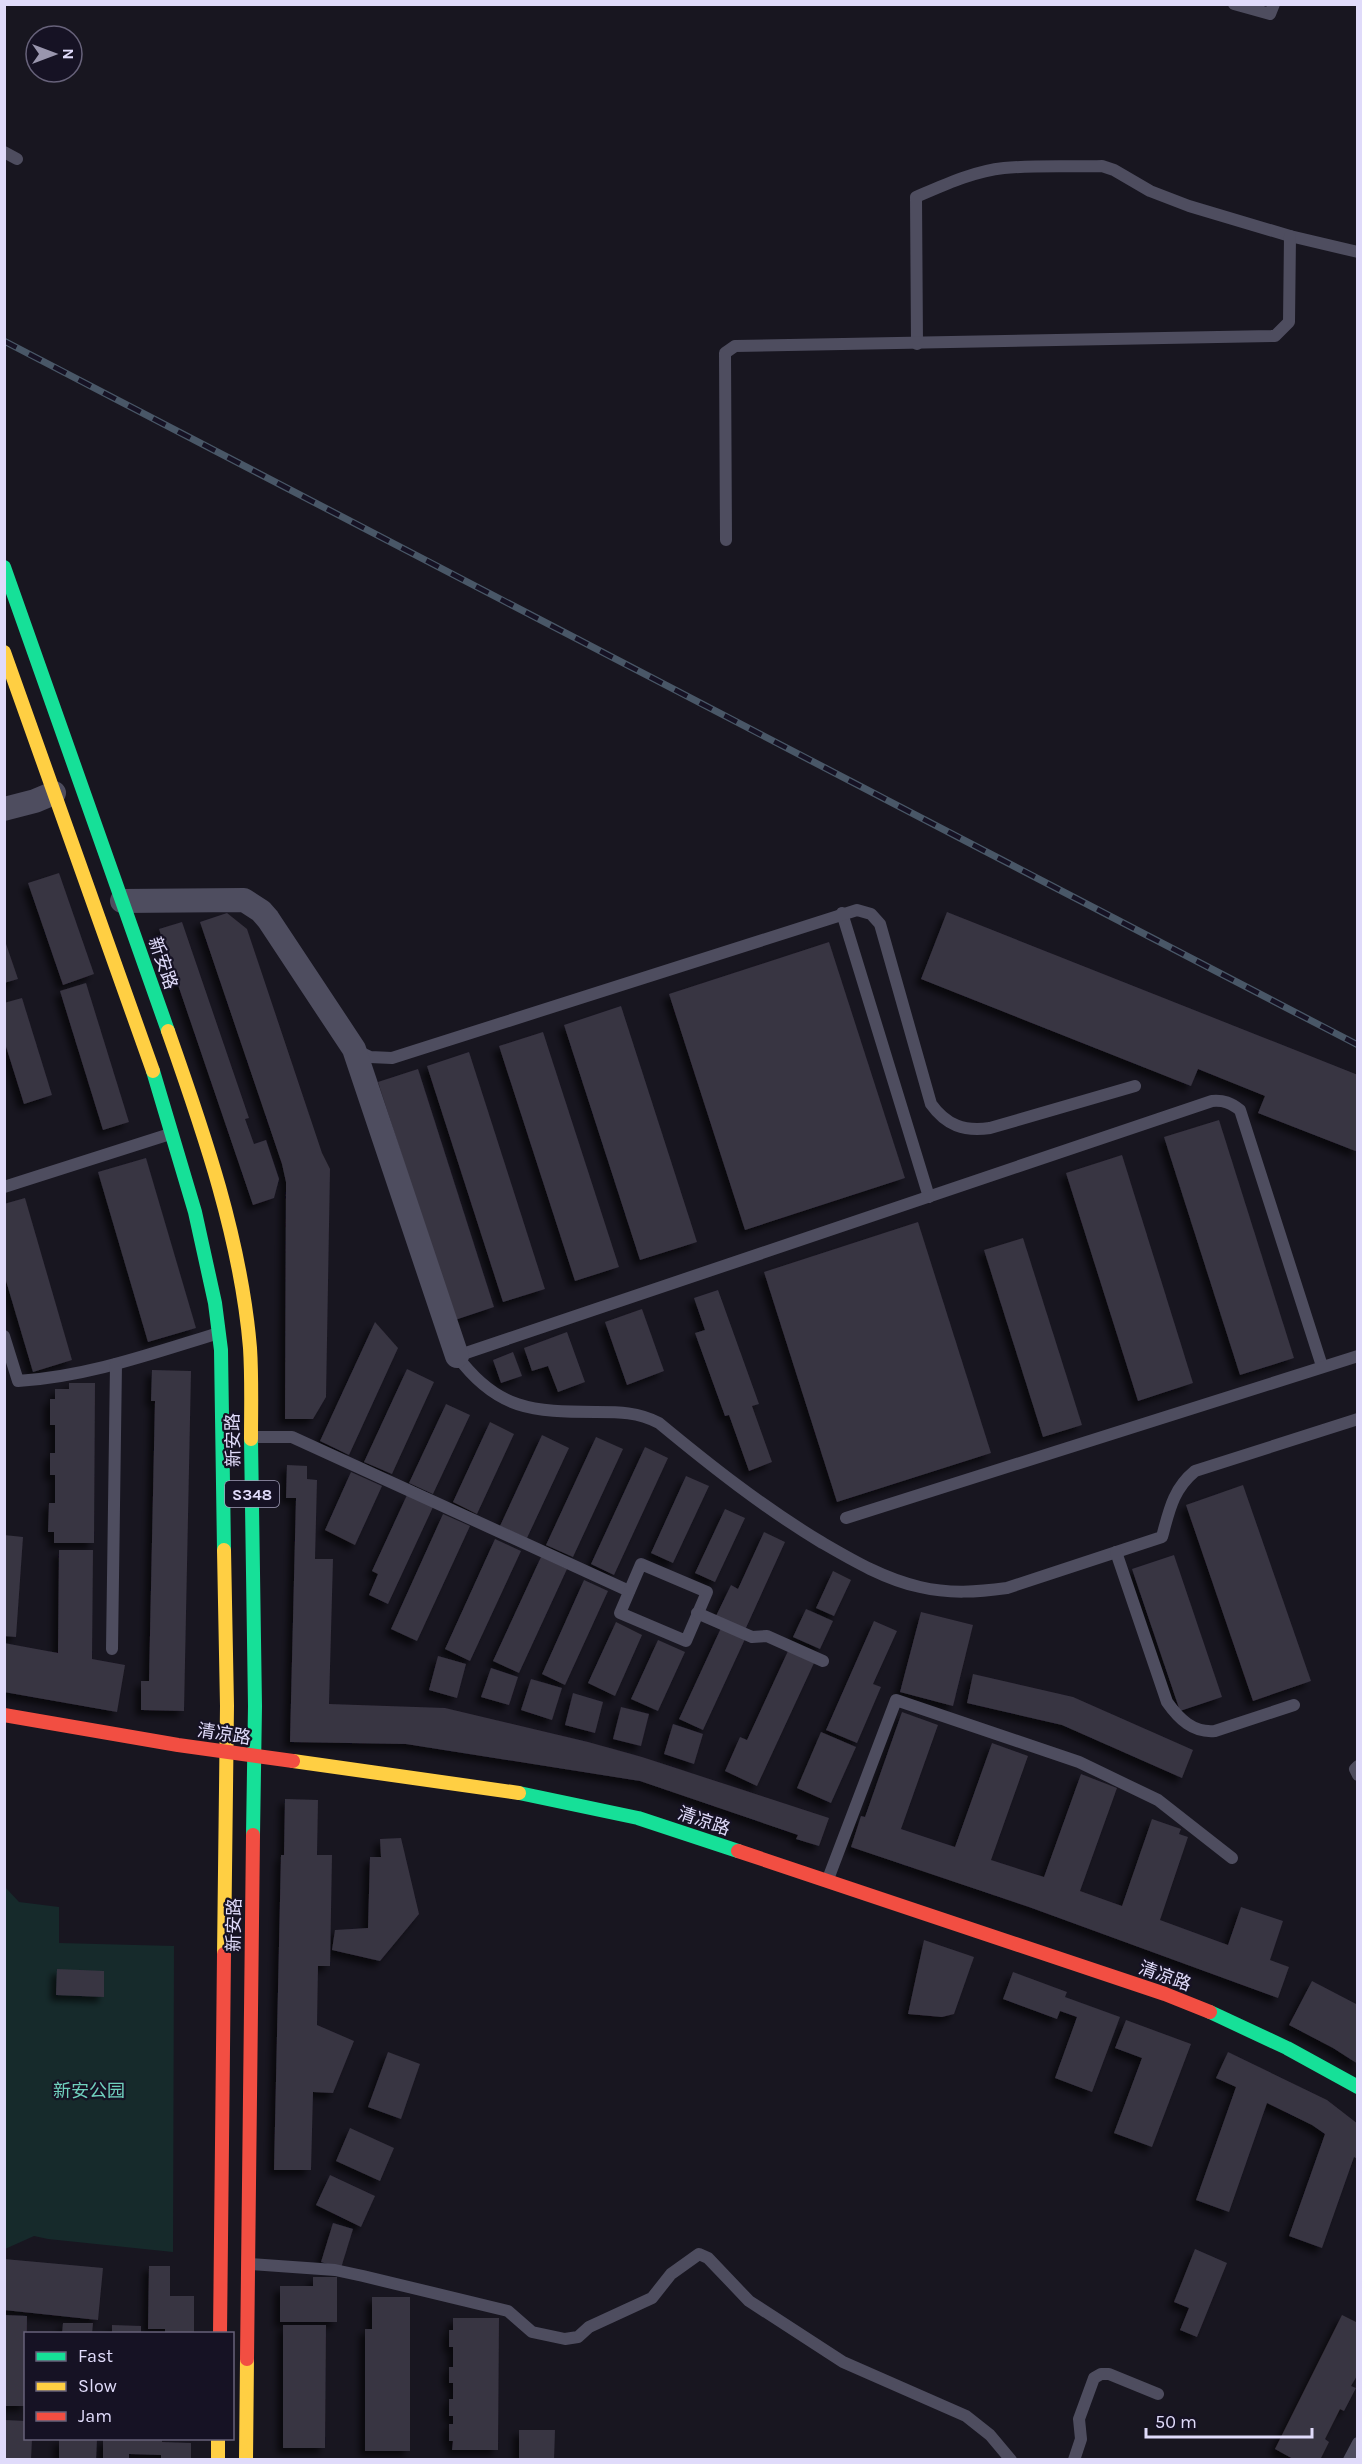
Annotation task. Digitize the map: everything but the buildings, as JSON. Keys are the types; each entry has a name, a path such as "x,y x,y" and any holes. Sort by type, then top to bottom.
{"main road":[{"name":"新安路","path":"4,567 168,1030 228,1218 245,1303 250,1349 254,1756 246,2460"},
{"name":"新安路","path":"4,652 141,1039 172,1134 200,1225 217,1307 220,1333 226,1752 220,2332"},
{"name":"清凉路","path":"4,1715 226,1752 454,1781 579,1803 695,1836 1204,2009 1281,2044 1358,2087"},
{"path":"218,2440 218,2460"}],"street":[{"path":"4,808 34,801 54,793"},
{"path":"122,901 244,900 268,919 354,1049 458,1356"}],"lane":[{"path":"1234,4 1270,14 1275,4"},
{"path":"4,152 17,159"},
{"path":"917,344 916,196 963,178 1004,168 1102,166 1169,199 1290,236 1358,252"},
{"path":"726,540 725,353 735,346 1275,336 1290,322 1290,236"},
{"path":"354,1049 370,1057 392,1058 857,910 871,914 880,924 930,1104 945,1120 966,1129 990,1128 1135,1086"},
{"path":"842,913 929,1197"},
{"path":"1322,1366 1240,1110 1228,1102 1212,1101 458,1356 468,1370 487,1388 508,1401 524,1407 556,1412 626,1412 653,1420 788,1522 883,1576 942,1591 985,1591 1007,1588 1162,1537 1174,1496 1180,1485 1195,1471 1358,1419"},
{"path":"4,1187 172,1134"},
{"path":"4,1336 18,1381 48,1379 116,1364 220,1333"},
{"path":"846,1518 1358,1356"},
{"path":"112,1648 116,1364"},
{"path":"251,1437 292,1437 629,1591"},
{"path":"1116,1552 1167,1702 1189,1726 1205,1732 1215,1731 1294,1706"},
{"path":"641,1564 707,1592 698,1613 686,1641 620,1613 641,1564"},
{"path":"698,1613 752,1637 766,1636 823,1661"},
{"path":"827,1881 896,1700 1079,1762 1158,1800 1232,1858"},
{"path":"1358,1766 1355,1769 1358,1775"},
{"path":"248,2264 335,2270 374,2279 508,2311 532,2332 565,2339 578,2337 589,2327 652,2298 671,2274 699,2254 708,2258 749,2301 843,2362 966,2416 990,2434 1011,2460"},
{"path":"1074,2460 1081,2439 1079,2419 1095,2378 1101,2374 1109,2374 1158,2394"},
{"path":"1349,2460 1358,2443"}],"green space":[{"name":"新安公园","path":"4,1886 19,1902 59,1907 59,1943 174,1946 173,2252 34,2236 5,2249"}],"railway":[{"path":"4,341 1358,1045"}],"traffic: fast":[{"path":"4,567 168,1031"},
{"path":"153,1071 195,1212 215,1303 221,1350 224,1550"},
{"path":"251,1439 255,1706 253,1835"},
{"path":"519,1793 638,1818 738,1851"},
{"path":"1210,2012 1287,2048 1358,2087"}],"traffic: slow":[{"path":"4,652 153,1071"},
{"path":"168,1031 195,1108 230,1227 250,1348 251,1439"},
{"path":"224,1550 227,1706 224,1954"},
{"path":"293,1761 519,1793"},
{"path":"246,2460 247,2359"},
{"path":"218,2440 218,2460"}],"traffic: jam":[{"path":"4,1715 178,1745 293,1761"},
{"path":"247,2359 253,1835"},
{"path":"738,1851 1165,1994 1210,2012"},
{"path":"220,2332 224,1954"}]}
